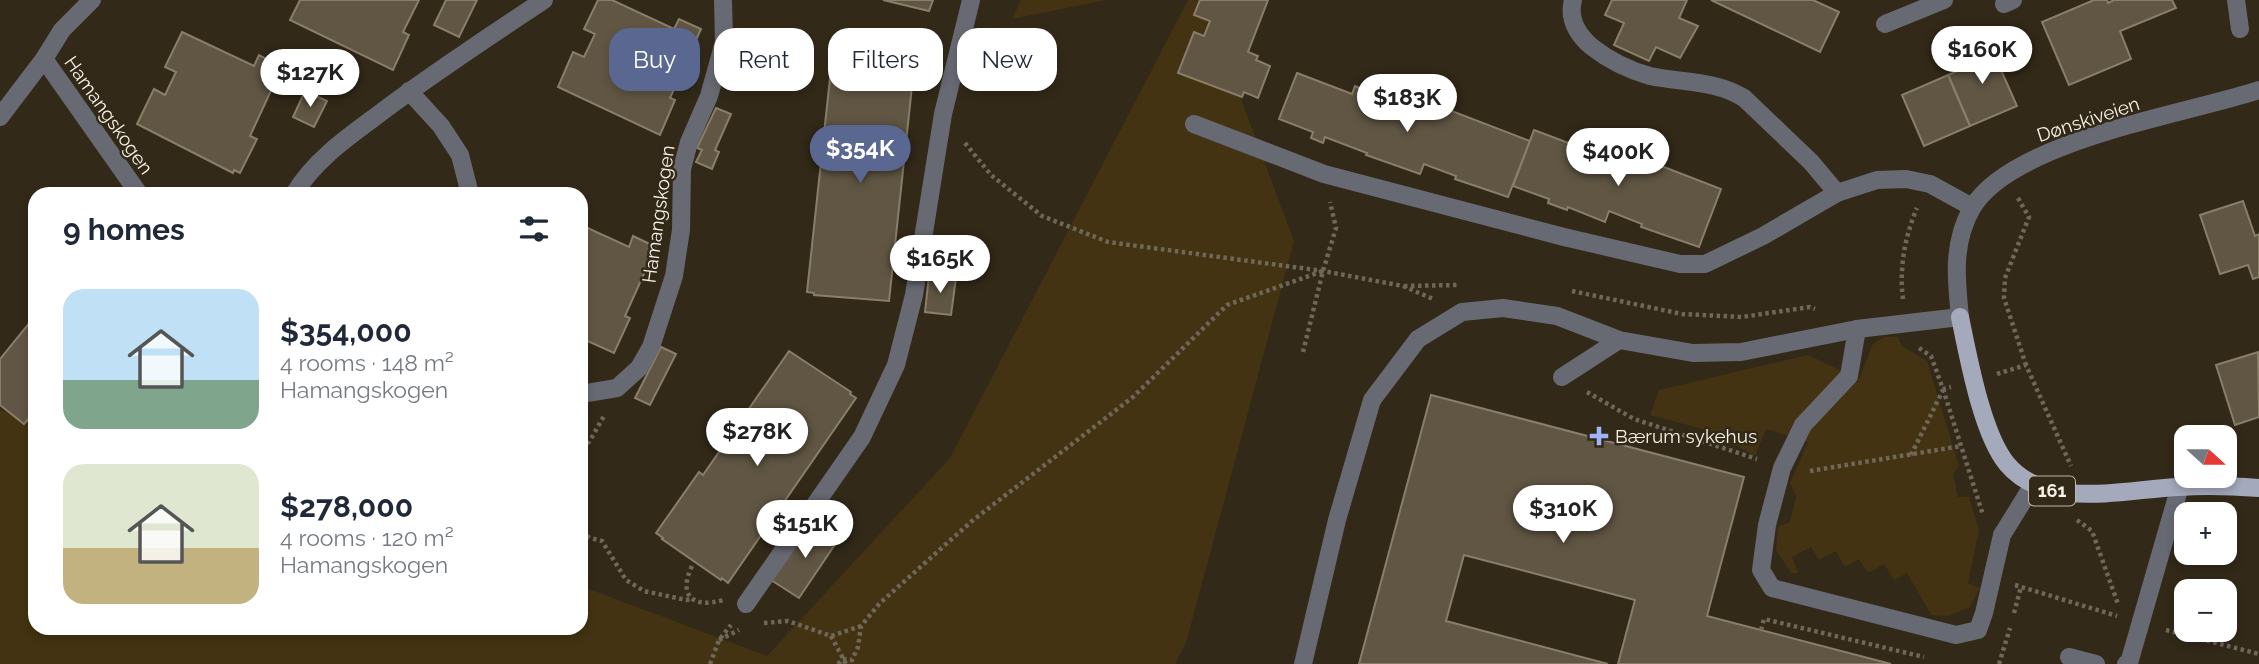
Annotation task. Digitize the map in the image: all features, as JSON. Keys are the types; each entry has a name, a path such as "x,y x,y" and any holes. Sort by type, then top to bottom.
{"main road":[{"name":"161","path":"1960,317 1973,381 1995,444 2006,463 2033,485 2076,494 2174,486"},
{"name":"161","path":"2237,487 2259,488"}],"street":[{"name":"Hamangskogen","path":"0,117 44,59 62,30 92,0"},
{"path":"298,187 303,178 336,146 409,91 544,0"},
{"name":"Hamangskogen","path":"588,393 617,388 639,368 651,347 674,276 681,230 682,169 689,142 709,96 724,42 723,0"},
{"path":"751,596 862,437 896,365 914,295 943,114 971,0"},
{"path":"1573,0 1572,15 1580,36 1610,61 1632,71 1699,82 1734,92 1744,98 1811,162 1837,194"},
{"path":"1885,24 1944,0"},
{"path":"2236,0 2240,29"},
{"name":"Hamangskogen","path":"44,59 134,187"},
{"name":"Dønskiveien","path":"1960,317 1955,265 1961,234 1972,207 1997,181 2026,161 2061,147 2259,90"},
{"path":"409,91 441,126 460,155 468,187"},
{"path":"1194,124 1324,174 1679,264 1705,264 1717,259 1837,194 1877,180 1906,178 1930,184 1972,207"},
{"path":"1303,664 1337,520 1372,400 1418,339 1462,312 1503,309 1557,316 1619,340 1693,353 1741,352 1857,329 1960,317"},
{"path":"1857,329 1849,376 1803,425 1782,468 1767,525 1761,570 1772,588 1956,635 1978,630 2002,536 2033,485"},
{"path":"1562,377 1619,340"},
{"path":"2126,664 2129,663 2179,488"},
{"path":"2070,657 2096,664"}],"path":[{"path":"1303,352 1336,228 1324,174"},
{"path":"991,175 1042,216 1108,242 1323,271 1403,286 1468,285"},
{"path":"1991,578 2123,618 2092,531 2077,523 2076,494 2070,461 2026,365 2004,298 2005,278 2029,217 2017,195 1997,181"},
{"path":"1930,184 1910,225 1905,247 1901,283 1910,342 1931,356 1986,522"},
{"path":"838,664 852,660 858,646 861,626 880,603 972,521 1133,397 1227,305 1323,271"},
{"path":"1403,286 1462,312"},
{"path":"1560,290 1682,314 1742,317 1810,307 1857,329"},
{"path":"1911,455 1943,389 2026,365"},
{"path":"1562,377 1634,419 1782,468 1809,471 1961,446"},
{"path":"588,537 602,541 626,580 644,591 692,599"},
{"path":"692,566 685,579 686,588 692,599 698,603 711,603 735,596 747,588 751,596 719,640 710,664"},
{"path":"1761,629 1764,619 1925,657"},
{"path":"752,624 788,621 831,636 861,626"},
{"path":"2141,623 2259,654"},
{"path":"719,640 741,629"},
{"path":"831,636 845,662"}],"shaded area":[{"path":"1021,0 1106,0 1012,19"},
{"path":"1188,0 1204,0 1294,241 1186,643 1175,664 0,664 0,410 28,420 28,635 588,635 588,589 767,656 950,458"},
{"path":"1884,337 1898,337 1902,346 1927,361 1959,466 1953,474 1958,497 1969,497 1979,530 1968,583 1980,588 1970,607 1948,616 1931,615 1907,573 1894,580 1884,564 1868,573 1859,559 1845,567 1836,551 1819,560 1811,547 1792,557 1798,573 1791,573 1776,550 1778,527 1790,522 1796,496 1790,483 1808,442 1766,429 1755,456 1710,431 1650,415 1659,390 1808,355 1859,379 1873,344"}],"building":[{"path":"300,0 419,0 403,32 409,35 393,70 290,20"},
{"path":"446,0 477,0 459,37 434,25"},
{"path":"598,0 612,0 672,28 609,28 609,91 673,91 670,98 675,100 660,135 558,87 573,52 584,57 595,34 584,29"},
{"path":"883,0 933,0 929,11"},
{"path":"1200,0 1268,0 1248,52 1258,56 1256,60 1270,66 1258,98 1244,92 1242,97 1178,73 1194,32 1204,36 1210,21 1194,15"},
{"path":"1612,0 1687,0 1679,18 1698,26 1680,58 1656,47 1649,61 1614,45 1624,23 1605,15"},
{"path":"1711,0 1813,0 1839,12 1820,52"},
{"path":"2094,0 2107,0 2108,3 2114,0 2172,0 2176,8 2120,31 2131,59 2069,85 2042,22"},
{"path":"679,19 699,28 674,28"},
{"path":"182,32 254,66 259,55 282,67 250,136 257,139 240,173 234,170 233,173 137,124 154,89 165,95 176,72 165,67"},
{"path":"1989,43 2017,106 1970,126 1948,75 1969,66 1964,54"},
{"path":"1297,73 1352,94 1355,86 1440,119 1444,108 1530,141 1508,197 1455,179 1456,176 1424,164 1420,174 1325,137 1323,143 1311,138 1313,132 1279,119"},
{"path":"1948,75 1970,126 1924,146 1902,95"},
{"path":"305,91 327,101 314,127 293,117"},
{"path":"829,91 912,91 889,301 814,295 807,292"},
{"path":"716,108 731,114 715,150 719,152 712,169 696,162 702,150 697,148"},
{"path":"1534,130 1624,164 1628,153 1721,189 1699,247 1641,227 1642,224 1609,211 1605,222 1568,207 1567,210 1548,203 1549,199 1513,186"},
{"path":"2243,201 2255,236 2259,234 2259,277 2253,279 2248,265 2220,274 2200,215"},
{"path":"588,228 629,247 633,236 656,247 625,316 630,318 614,353 588,341"},
{"path":"929,275 956,278 951,315 925,312"},
{"path":"28,325 28,419 24,424 0,405 0,359"},
{"path":"661,347 676,354 650,405 635,398"},
{"path":"789,351 856,398 728,583 656,533 699,472 703,475"},
{"path":"2258,352 2259,417 2235,425 2216,365"},
{"path":"1431,395 1744,477 1707,616 1891,664 1618,664 1635,600 1464,555 1446,621 1608,664 1359,664"},
{"path":"810,521 838,540 799,598 771,580"}],"place":[{"name":"Bærum sykehus","path":"1599,436"}]}
